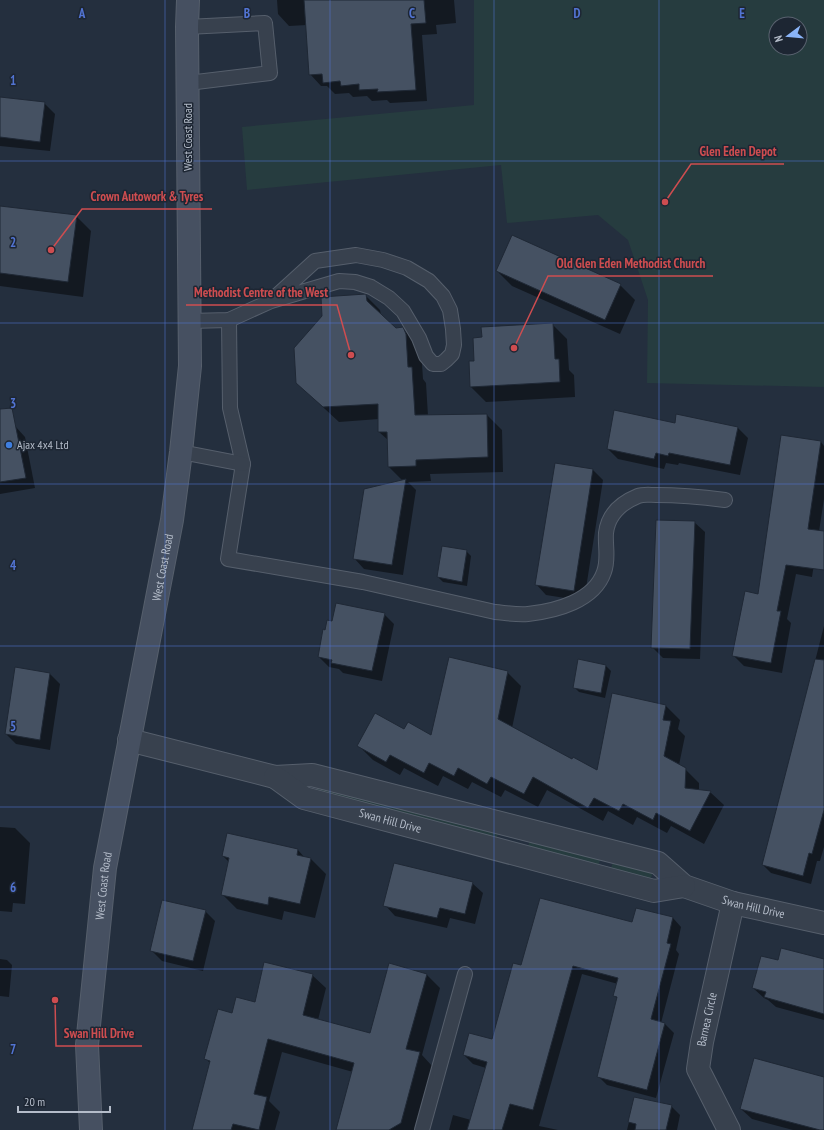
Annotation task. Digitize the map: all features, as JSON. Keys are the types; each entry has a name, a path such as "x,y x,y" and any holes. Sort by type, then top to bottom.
{"main road":[{"name":"West Coast Road","path":"91,1130 87,1045 105,868 172,520 182,452 190,366 188,0"}],"street":[{"name":"Swan Hill Drive","path":"129,740 275,777 312,775 658,863 684,886 734,903 824,924"},
{"name":"Swan Hill Drive","path":"275,777 304,798 510,853 654,891 684,886"},
{"path":"510,853 517,827"},
{"name":"Barnea Circle","path":"729,1130 698,1069 702,1042 734,903"}],"lane":[{"path":"187,27 265,23 270,72 188,84"},
{"path":"189,321 229,320 271,301 338,281 355,282 372,287 389,298 403,311 419,338 426,356 433,364 441,364 452,354 454,345 453,329 450,310 443,296 429,281 407,268 383,260 356,255 315,261 271,301"},
{"path":"229,320 230,408 243,464 228,559 363,582 495,612 529,614 564,607 585,597 595,589 604,572 607,556 606,533 609,521 616,510 639,495 673,495 725,500"},
{"path":"182,452 243,464"},
{"path":"422,1130 465,974"}],"green space":[{"path":"474,0 824,0 824,387 647,383 648,300 628,240 598,215 507,223 501,165 247,190 242,127 474,105"},
{"path":"319,780 500,827 495,844 314,797"},
{"path":"531,836 601,854 598,869 527,851"},
{"path":"614,858 654,867 650,882 610,872"}],"building":[{"path":"304,0 424,0 426,23 411,24 416,90 377,92 378,89 359,90 359,84 341,86 340,81 323,83 322,74 309,75"},
{"path":"0,97 45,102 40,142 0,137"},
{"path":"0,206 77,215 68,282 0,273"},
{"path":"512,235 621,284 605,320 496,271"},
{"path":"366,294 367,301 396,328 403,327 406,334 408,367 412,367 415,415 487,414 488,457 416,460 416,466 388,467 387,432 378,432 378,404 323,407 296,383 294,348 322,316 321,297"},
{"path":"553,323 555,359 559,359 560,382 470,387 469,361 474,361 473,338 482,337 481,327"},
{"path":"12,408 26,478 0,482 0,409"},
{"path":"614,410 675,423 676,414 738,427 730,465 669,453 668,456 656,453 654,459 607,449"},
{"path":"781,435 821,441 808,529 824,531 824,570 786,565 777,611 781,611 771,663 732,656 745,591 758,594"},
{"path":"555,463 593,469 574,591 535,585"},
{"path":"406,479 392,565 353,559 364,489"},
{"path":"656,520 695,521 690,649 651,648"},
{"path":"442,546 467,550 462,582 437,577"},
{"path":"336,603 385,613 372,671 331,663 332,660 318,657 323,629 325,630 327,620 332,621"},
{"path":"449,657 508,671 498,719 572,759 573,757 597,770 612,693 666,705 663,720 671,721 664,756 686,768 685,788 711,791 690,831 656,813 653,820 623,804 619,811 594,798 588,808 533,777 524,794 491,777 487,784 458,768 454,776 429,763 424,773 390,755 386,762 357,746 375,713 404,729 408,722 431,735"},
{"path":"578,659 606,665 601,693 573,688"},
{"path":"815,659 824,660 824,810 812,854 809,853 803,876 762,865"},
{"path":"15,667 50,673 40,740 5,734"},
{"path":"227,833 298,849 297,855 311,858 300,904 269,897 268,905 221,895 229,858 222,856"},
{"path":"394,863 473,882 465,914 440,908 437,918 383,906"},
{"path":"540,898 632,922 636,908 673,917 667,943 671,944 651,1019 665,1023 647,1090 597,1077 617,997 613,996 618,978 573,966 533,1110 510,1104 502,1130 467,1130 487,1062 463,1055 469,1033 492,1039 513,963 521,965"},
{"path":"162,900 206,910 193,961 150,951"},
{"path":"781,948 824,959 824,1014 764,997 766,992 752,988 761,956 778,960"},
{"path":"264,962 313,974 303,1015 370,1033 389,963 427,974 406,1049 420,1052 401,1123 389,1130 336,1130 354,1063 268,1039 254,1094 267,1097 259,1130 233,1124 231,1130 192,1130 210,1061 204,1059 218,1009 232,1013 236,997 255,1002"},
{"path":"754,1058 824,1077 824,1130 740,1109"},
{"path":"634,1097 672,1105 666,1130 635,1130 636,1124 628,1122"}],"place":[{"name":"Glen Eden Depot","path":"665,202"},
{"name":"Crown Autowork & Tyres","path":"51,250"},
{"name":"Old Glen Eden Methodist Church","path":"514,348"},
{"name":"Methodist Centre of the West","path":"351,355"},
{"name":"Ajax 4x4 Ltd","path":"9,445"},
{"name":"Swan Hill Drive","path":"55,1000"}]}
